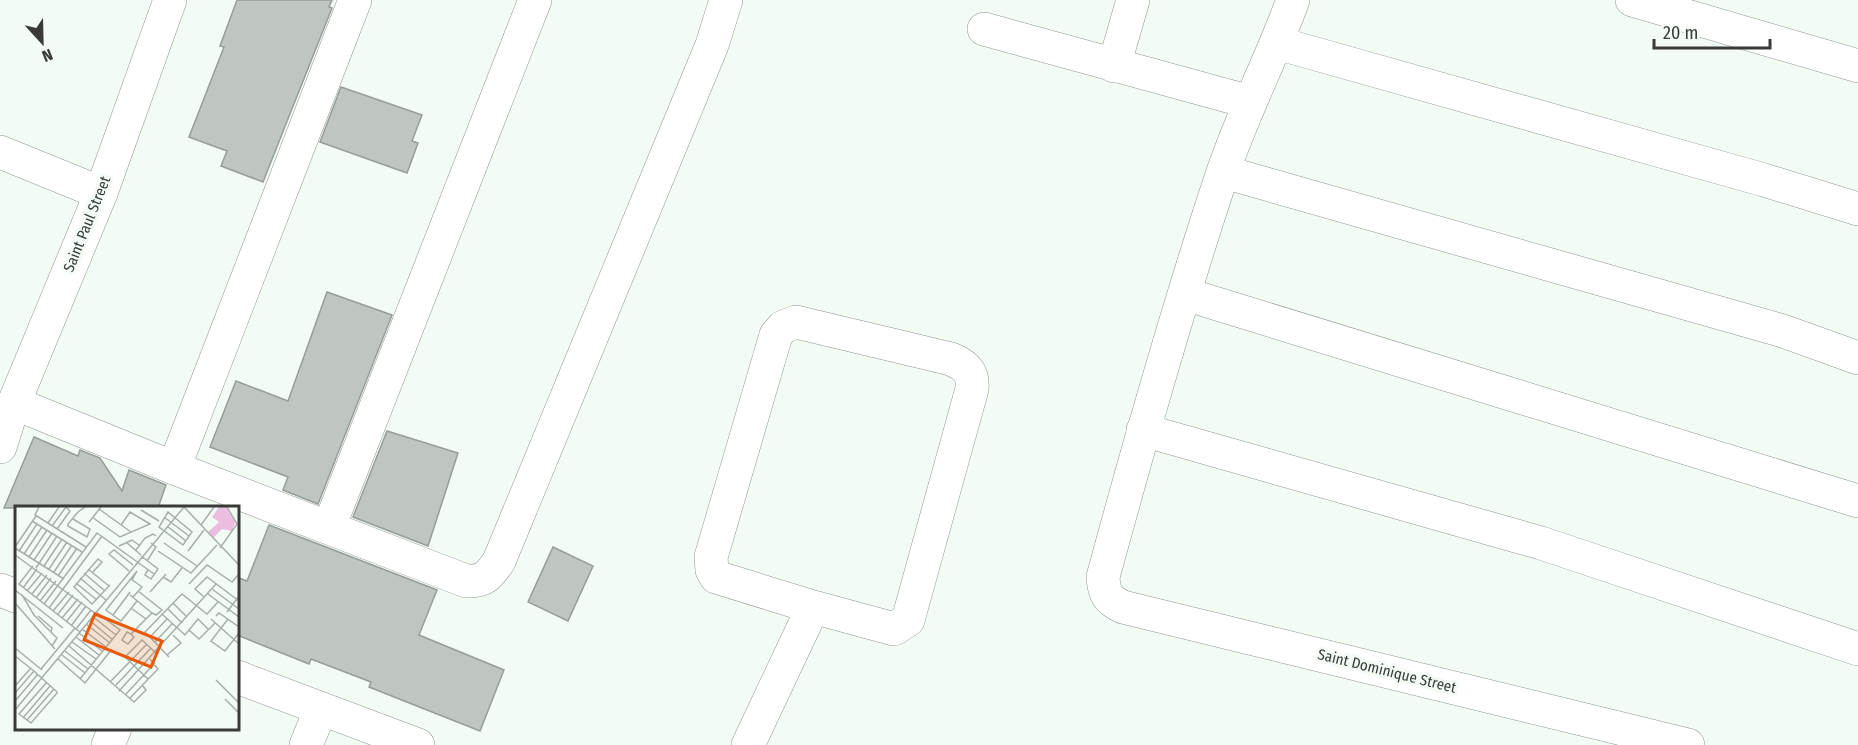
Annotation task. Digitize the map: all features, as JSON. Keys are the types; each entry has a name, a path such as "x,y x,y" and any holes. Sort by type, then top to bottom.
{"street":[{"name":"Saint Paul Street","path":"0,447 14,403 101,193 170,0"},
{"path":"174,468 355,0"},
{"path":"329,527 535,0"},
{"path":"14,403 174,468 466,581 479,582 489,576 499,561 703,67 726,0"},
{"path":"1114,66 1133,0"},
{"path":"1293,0 1278,42 1250,102 1224,172 1143,430 1541,543 1858,649"},
{"path":"1632,0 1858,66"},
{"path":"984,29 1250,102"},
{"path":"1278,42 1764,180 1858,209"},
{"path":"0,152 101,193"},
{"path":"1224,172 1783,331 1858,358"},
{"path":"1185,294 1858,501"},
{"path":"796,322 951,359 963,364 971,373 972,389 908,620 894,629 813,607 716,577 712,570 711,557 776,335 783,327 796,322"},
{"name":"Saint Dominique Street","path":"1143,430 1103,577 1106,596 1110,601 1123,607 1688,745"},
{"path":"0,590 15,596"},
{"path":"748,745 813,607"},
{"path":"238,677 418,745"},
{"path":"306,745 321,709"},
{"path":"108,745 115,730"}],"building":[{"path":"237,0 332,0 329,7 332,8 263,182 221,166 227,151 189,137 224,47 220,46"},
{"path":"341,87 422,115 412,141 418,143 407,173 320,142"},
{"path":"327,292 392,315 318,504 283,490 288,477 210,447 236,381 288,401"},
{"path":"387,431 458,453 428,546 353,517"},
{"path":"34,437 78,456 80,450 100,458 122,491 129,470 166,485 159,506 15,506 15,508 4,508"},
{"path":"269,525 437,590 419,635 504,670 480,731 369,687 371,682 311,659 309,664 238,635 238,577 247,581"},
{"path":"553,547 593,566 568,621 528,602"}]}
